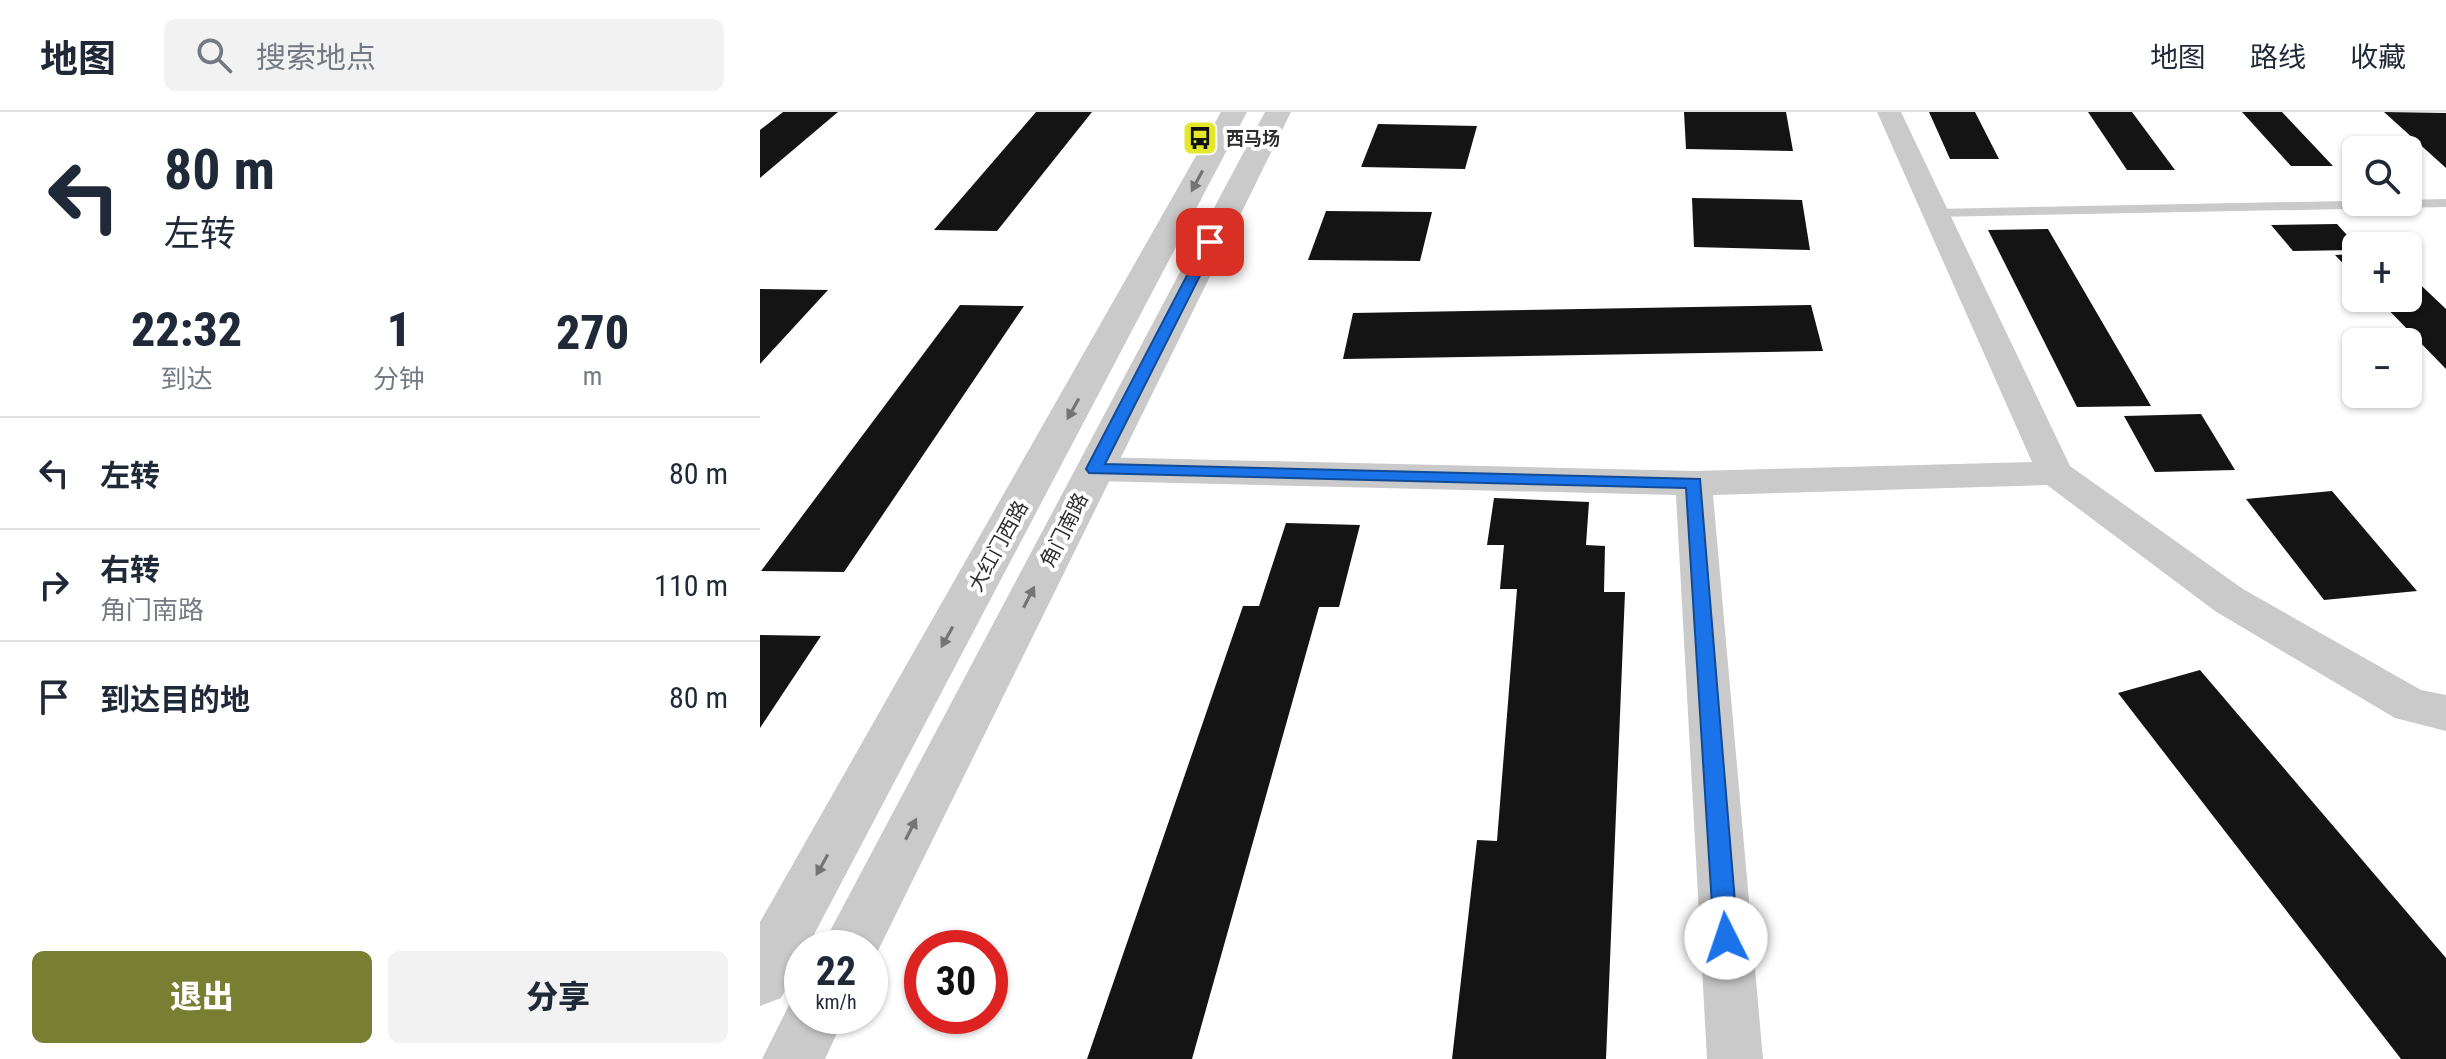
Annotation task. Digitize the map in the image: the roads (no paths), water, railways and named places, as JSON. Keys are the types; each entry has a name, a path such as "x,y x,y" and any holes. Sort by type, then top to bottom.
{"street":[{"name":"大红门西路","path":"760,978 1234,112"},
{"name":"角门南路","path":"859,930 1278,112"},
{"path":"1889,112 2055,473 2229,600 2411,705 2446,713"},
{"path":"1095,469 1694,483 2055,473"},
{"path":"1694,483 1735,1059"},
{"path":"793,1059 806,1034"}],"lane":[{"path":"1934,213 2446,203"}],"place":[{"name":"西马场","path":"1200,138"}]}
